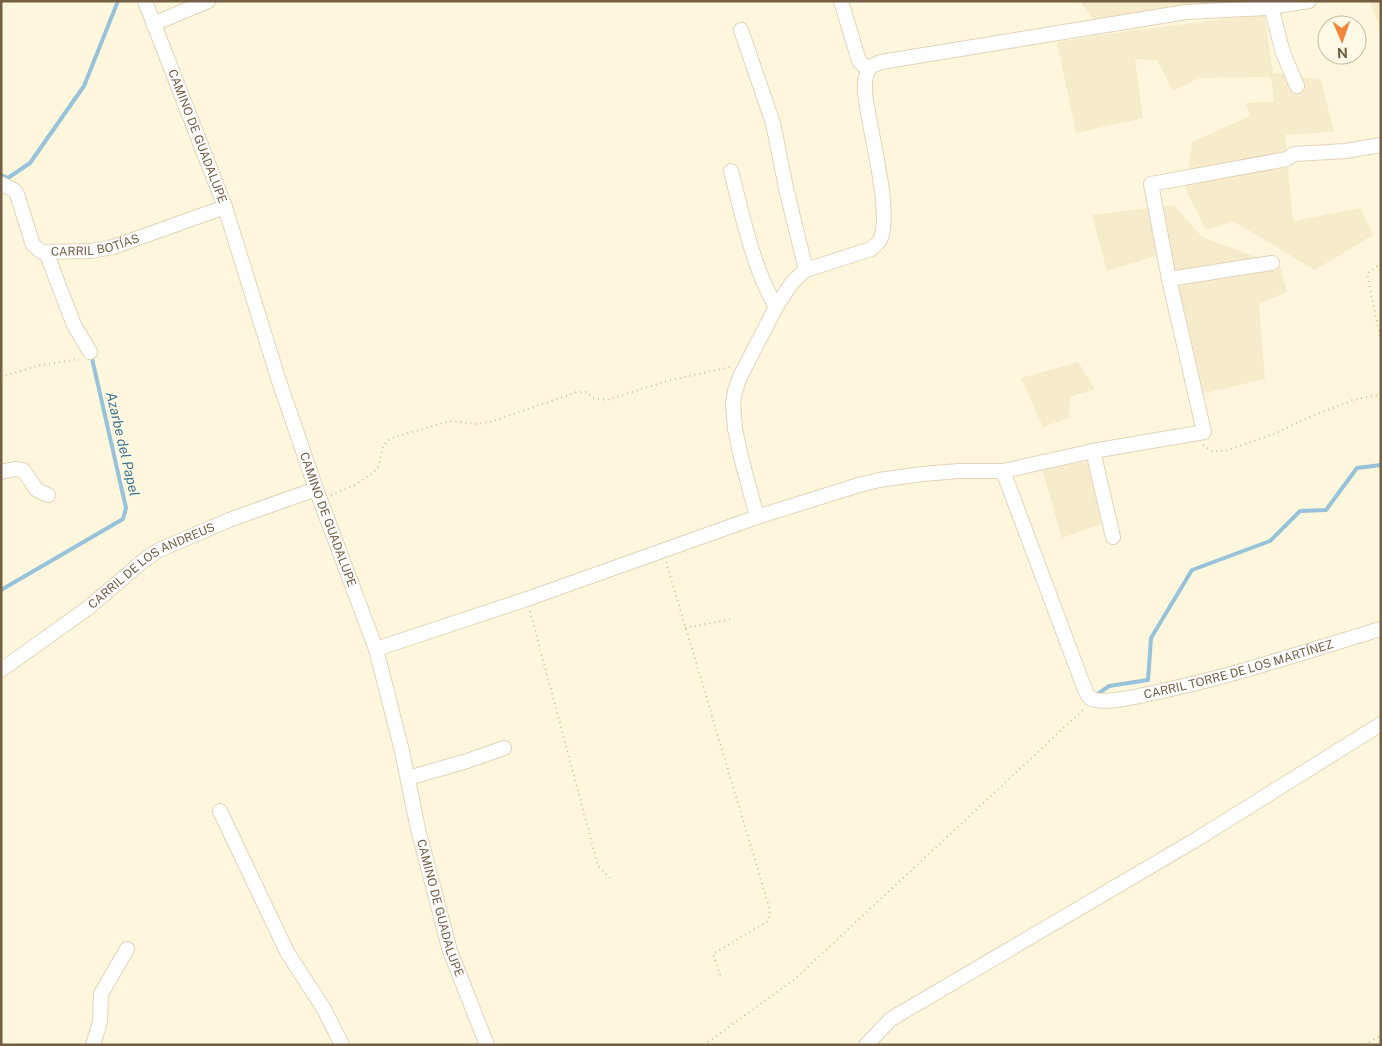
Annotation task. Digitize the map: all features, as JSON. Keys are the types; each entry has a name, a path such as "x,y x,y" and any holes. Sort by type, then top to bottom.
{"street":[{"name":"CAMINO DE GUADALUPE","path":"145,1 225,207 278,378 318,494 376,650 408,778 418,829 450,951 487,1045"},
{"path":"153,24 208,1"},
{"path":"841,1 857,55 868,70"},
{"path":"757,517 740,457 735,421 735,391 746,364 776,307 791,284 806,270 870,249 881,238 884,219 882,197 865,92 865,80 868,70 873,65 1179,7 1271,7 1309,1"},
{"path":"1271,7 1283,53 1297,86"},
{"path":"741,30 773,123 786,188 806,270"},
{"path":"376,650 527,599 757,517 879,480 950,472 1003,471 1093,451 1204,432 1169,279 1151,184 1287,159 1294,154 1346,151 1381,145"},
{"path":"731,170 756,263 776,307"},
{"name":"CARRIL BOTÍAS","path":"1,184 14,190 17,194 33,245 42,252 91,251 113,247 225,207"},
{"path":"46,252 74,325 90,352"},
{"path":"1169,279 1272,263"},
{"path":"1093,451 1113,537"},
{"path":"1,472 15,469 23,470 37,490 48,494"},
{"path":"1003,471 1085,690 1088,696 1094,700"},
{"name":"CARRIL DE LOS ANDREUS","path":"1,670 88,608 159,550 220,524 318,494"},
{"name":"CARRIL TORRE DE LOS MARTÍNEZ","path":"1094,700 1138,696 1190,685 1381,629"},
{"path":"866,1045 891,1019 1197,839 1381,724"},
{"path":"408,778 468,761 504,748"},
{"path":"220,812 287,952 324,1009 342,1045"},
{"path":"93,1045 100,1022 100,994 127,949"}],"path":[{"path":"1381,263 1367,274 1381,342"},
{"path":"1,376 36,366 85,358 90,352"},
{"path":"318,494 368,478 378,466 383,447 387,441 404,433 450,421 475,424 490,422 577,392 586,392 594,398 606,400 671,380 746,364"},
{"path":"1199,433 1204,447 1212,451 1225,451 1274,434 1307,418 1353,400 1381,394"},
{"path":"662,550 770,910 768,921 713,954 721,977"},
{"path":"527,599 598,866 610,878"},
{"path":"685,628 732,619"},
{"path":"704,1045 795,979 1060,734 1094,700"},
{"path":"1365,1045 1381,1035"}],"shaded area":[{"path":"1080,1 1309,1 1099,26"},
{"path":"1370,1 1381,1 1381,32"},
{"path":"1264,14 1273,72 1321,80 1334,132 1285,135 1293,221 1360,208 1373,235 1315,270 1233,221 1206,230 1186,190 1192,142 1250,116 1246,103 1274,102 1271,77 1199,78 1173,91 1157,60 1135,59 1143,118 1076,133 1057,42"},
{"path":"1174,205 1202,237 1280,266 1287,292 1259,304 1265,379 1195,395 1160,255 1107,271 1092,215"},
{"path":"1078,362 1095,389 1070,397 1069,418 1043,427 1021,378"},
{"path":"1090,461 1101,524 1062,538 1042,469"}],"waterway":[{"path":"1,175 8,178 30,163 84,86 118,1"},
{"name":"Azarbe del Papel","path":"1,590 123,519 126,508 91,354"},
{"path":"1095,696 1109,686 1148,680 1151,638 1192,570 1270,541 1300,511 1326,510 1357,468 1381,465"}]}
